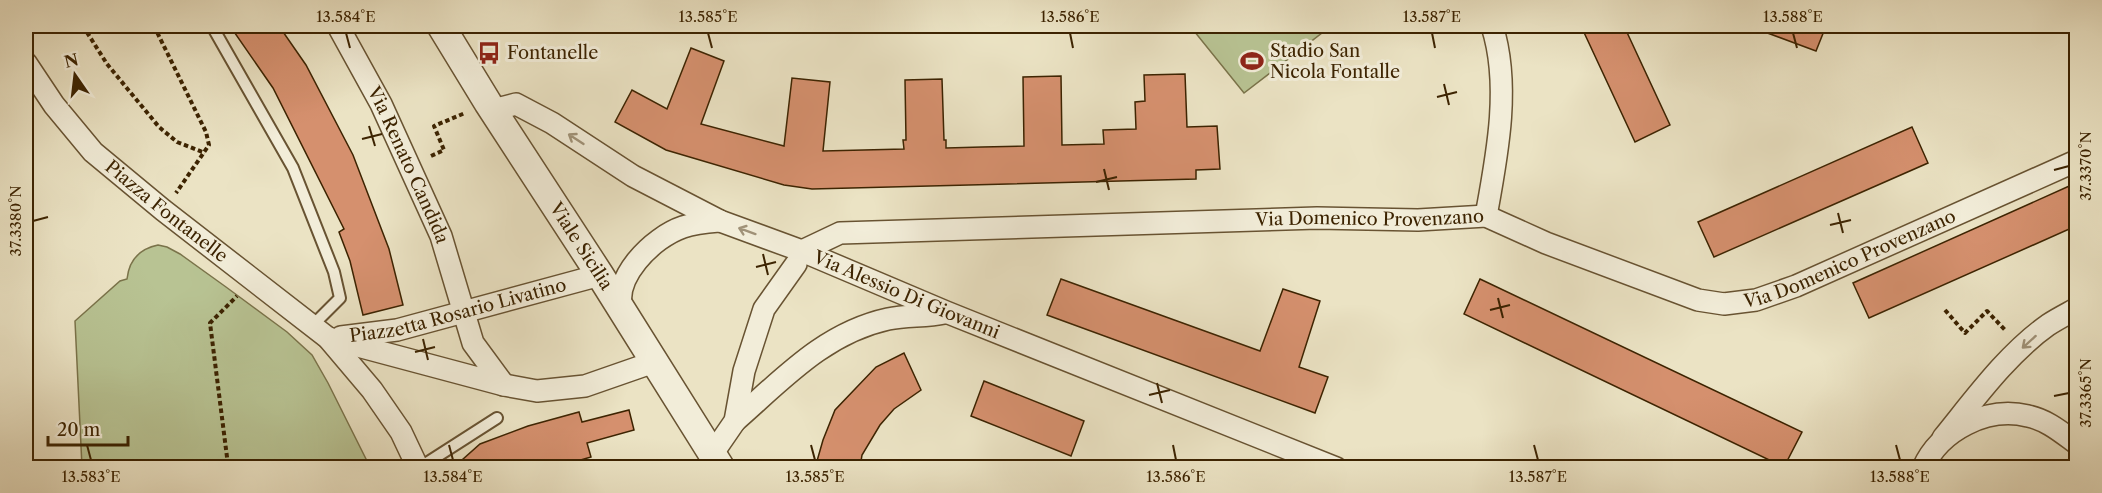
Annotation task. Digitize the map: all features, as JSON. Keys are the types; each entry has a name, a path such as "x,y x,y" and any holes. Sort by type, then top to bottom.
{"street":[{"name":"Via Renato Candida","path":"338,26 381,104 441,236 473,343 504,385"},
{"name":"Viale Sicilia","path":"441,26 717,460"},
{"path":"1486,216 1498,150 1500,107 1501,63 1492,26"},
{"name":"Piazza Fontanelle","path":"26,63 54,105 93,152 163,210 320,332"},
{"name":"Via Alessio Di Giovanni","path":"490,106 516,104 552,123 633,176 720,221 799,257 946,312 1336,468"},
{"name":"Via Domenico Provenzano","path":"799,257 840,233 1317,218 1419,220 1486,216 1546,243 1672,291 1698,300 1724,304 1756,300 1796,286 2076,161"},
{"path":"625,317 620,303 623,287 638,259 665,235 682,227 701,222 720,221"},
{"path":"717,460 735,421 744,371 764,309 799,257"},
{"name":"Piazzetta Rosario Livatino","path":"320,332 398,330 600,275"},
{"path":"1924,463 1990,382 2022,348 2048,326 2076,309"},
{"path":"735,421 801,362 843,334 888,319 946,312"},
{"name":"Piazzetta Rosario Livatino","path":"320,332 504,385 537,391 585,386 654,362"},
{"path":"320,332 372,390 396,424 418,468"},
{"path":"1943,438 1971,421 2004,414 2027,415 2050,424 2076,443"}],"lane":[{"path":"212,26 294,168 334,272 340,298 320,332"},
{"path":"418,468 497,418"}],"path":[{"path":"83,26 107,64 159,128 177,142 205,153"},
{"path":"154,26 206,132 209,145 163,210"},
{"path":"410,165 444,150 434,126 490,106"},
{"path":"228,465 210,323 237,295 249,278"},
{"path":"1945,310 1965,333 1987,311 2022,348"}],"green space":[{"name":"Stadio San Nicola Fontalle","path":"1190,26 1331,26 1244,93"},
{"path":"158,245 180,254 287,332 312,355 370,467 82,467 75,321 120,281 127,279 130,266 136,256 145,249"}],"building":[{"path":"230,26 279,26 306,65 353,155 389,249 403,305 363,315 350,261 339,232 344,229 273,88"},
{"path":"1581,26 1624,26 1670,125 1635,142"},
{"path":"1755,26 1826,26 1816,51 1754,28"},
{"path":"691,48 724,61 701,124 784,146 792,78 830,82 823,151 904,149 903,140 906,140 905,80 942,79 946,148 1024,146 1023,77 1061,76 1062,145 1104,144 1103,130 1136,129 1135,102 1145,101 1144,75 1185,74 1187,127 1217,126 1220,169 1196,170 1196,179 812,189 784,185 666,150 615,122 632,90 667,109"},
{"path":"1912,127 1928,163 1714,257 1698,222"},
{"path":"2076,183 2076,226 1869,318 1853,283"},
{"path":"1061,279 1260,351 1283,289 1320,301 1299,367 1328,377 1315,413 1047,315"},
{"path":"1480,279 1802,432 1784,467 1464,314"},
{"path":"904,353 921,390 894,409 880,425 862,455 860,468 815,468 835,410 876,367"},
{"path":"984,381 1084,421 1071,456 971,416"},
{"path":"629,410 634,430 587,443 591,457 553,468 453,468 480,444 528,426 579,412 582,422"}],"place":[{"name":"Fontanelle","path":"489,53"},
{"name":"Stadio San Nicola Fontalle","path":"1252,61"}]}
